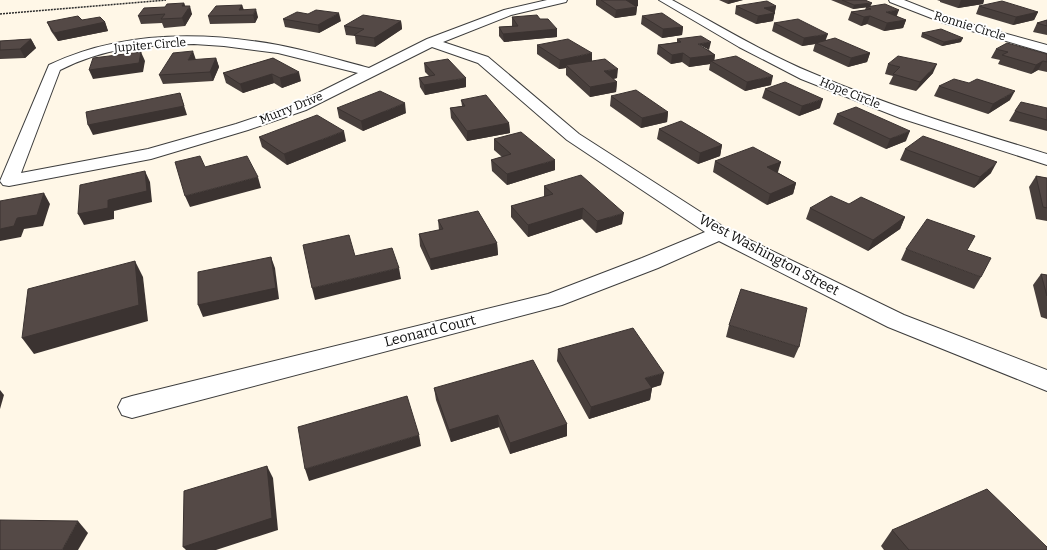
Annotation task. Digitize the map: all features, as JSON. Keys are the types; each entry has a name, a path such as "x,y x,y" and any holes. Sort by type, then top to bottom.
{"street":[{"name":"Murry Drive","path":"9,182 151,154 242,127 300,107 431,42 508,12 562,0"},
{"name":"Hope Circle","path":"664,0 743,44 806,76 905,115 1047,160"},
{"name":"Ronnie Circle","path":"894,0 948,21 1047,49"},
{"name":"Jupiter Circle","path":"9,182 54,68 68,60 86,53 124,45 163,42 221,42 278,49 370,72"},
{"name":"West Washington Street","path":"431,42 483,60 573,137 720,233 896,321 1047,381"},
{"name":"Leonard Court","path":"132,407 554,300 650,263 720,233"}],"path":[{"path":"0,14 166,0"}],"building":[{"path":"601,0 626,0 637,7 616,10"},
{"path":"842,0 865,0 872,3 854,5"},
{"path":"767,1 776,6 764,8 775,13 758,16 736,6"},
{"path":"1002,1 1038,12 1016,17 979,6"},
{"path":"184,3 182,6 190,6 182,18 161,19 165,14 138,16 144,8 165,7 167,4"},
{"path":"885,4 899,10 886,12 906,20 887,23 870,16 864,17 851,12 871,9 866,7"},
{"path":"242,5 239,10 256,9 253,15 208,16 216,6"},
{"path":"316,10 339,13 318,25 283,19 297,12 308,14"},
{"path":"662,13 683,27 663,29 642,16"},
{"path":"363,15 401,21 374,38 354,35 364,29 344,26"},
{"path":"537,15 540,19 548,19 557,29 503,34 499,27 518,26 512,17"},
{"path":"78,16 82,20 100,17 105,22 54,33 47,22"},
{"path":"798,19 828,34 804,38 774,23"},
{"path":"1047,20 1047,26 1037,23"},
{"path":"941,29 963,38 944,42 922,33"},
{"path":"701,36 711,42 698,44 715,55 690,58 683,53 672,55 658,45 681,42 677,39"},
{"path":"835,38 870,53 851,58 816,43"},
{"path":"31,39 20,49 0,50 0,41"},
{"path":"568,39 592,53 560,60 537,45"},
{"path":"1007,43 1047,54 1047,62 1043,61 1036,65 1002,55 1008,52 996,49"},
{"path":"193,51 188,60 216,58 210,72 159,75 173,53"},
{"path":"141,52 139,63 89,70 93,58"},
{"path":"736,56 773,76 747,82 711,61"},
{"path":"898,56 937,64 920,82 893,74 900,67 888,64"},
{"path":"273,58 299,72 280,78 272,74 240,84 223,73"},
{"path":"448,59 466,78 424,85 419,78 435,75 424,63"},
{"path":"605,59 618,69 604,71 617,82 590,87 566,65"},
{"path":"954,79 969,83 977,79 1015,91 993,104 939,86"},
{"path":"785,82 823,99 802,106 765,89"},
{"path":"636,90 668,112 642,118 611,96"},
{"path":"380,91 405,103 361,121 337,108"},
{"path":"180,93 184,106 88,125 86,112"},
{"path":"486,95 509,123 467,131 450,108 465,106 461,100"},
{"path":"1021,102 1047,108 1047,120 1015,111"},
{"path":"856,107 910,131 890,139 837,114"},
{"path":"317,115 344,131 284,154 259,137"},
{"path":"681,121 722,145 700,153 659,129"},
{"path":"521,132 555,160 507,174 491,160 511,154 494,139"},
{"path":"923,136 997,162 980,177 905,149"},
{"path":"753,147 781,162 767,167 796,183 770,194 715,161"},
{"path":"200,156 205,167 247,156 258,177 185,196 175,162"},
{"path":"145,171 147,191 108,200 108,208 78,214 80,185"},
{"path":"581,175 624,213 597,221 583,208 528,225 511,206 553,194 544,186"},
{"path":"1036,176 1047,178 1047,208 1043,207"},
{"path":"44,193 37,215 17,218 14,226 0,229 0,201"},
{"path":"831,196 849,204 861,197 905,217 873,240 810,208"},
{"path":"478,211 497,243 430,259 419,234 443,229 438,220"},
{"path":"927,219 975,236 967,250 991,258 981,277 906,249"},
{"path":"349,235 355,256 392,248 399,268 312,288 303,245"},
{"path":"271,257 276,288 198,305 198,272"},
{"path":"135,261 139,305 22,338 28,289"},
{"path":"1041,274 1047,275 1047,296"},
{"path":"741,289 807,308 799,347 729,325"},
{"path":"633,328 664,373 645,378 652,388 591,407 558,349"},
{"path":"533,360 567,424 510,443 498,415 449,430 434,388"},
{"path":"407,396 419,435 305,469 298,427"},
{"path":"267,466 272,518 183,547 184,491"},
{"path":"987,489 1047,547 1047,550 909,550 892,530"},
{"path":"0,520 78,521 62,550 0,550"}]}
